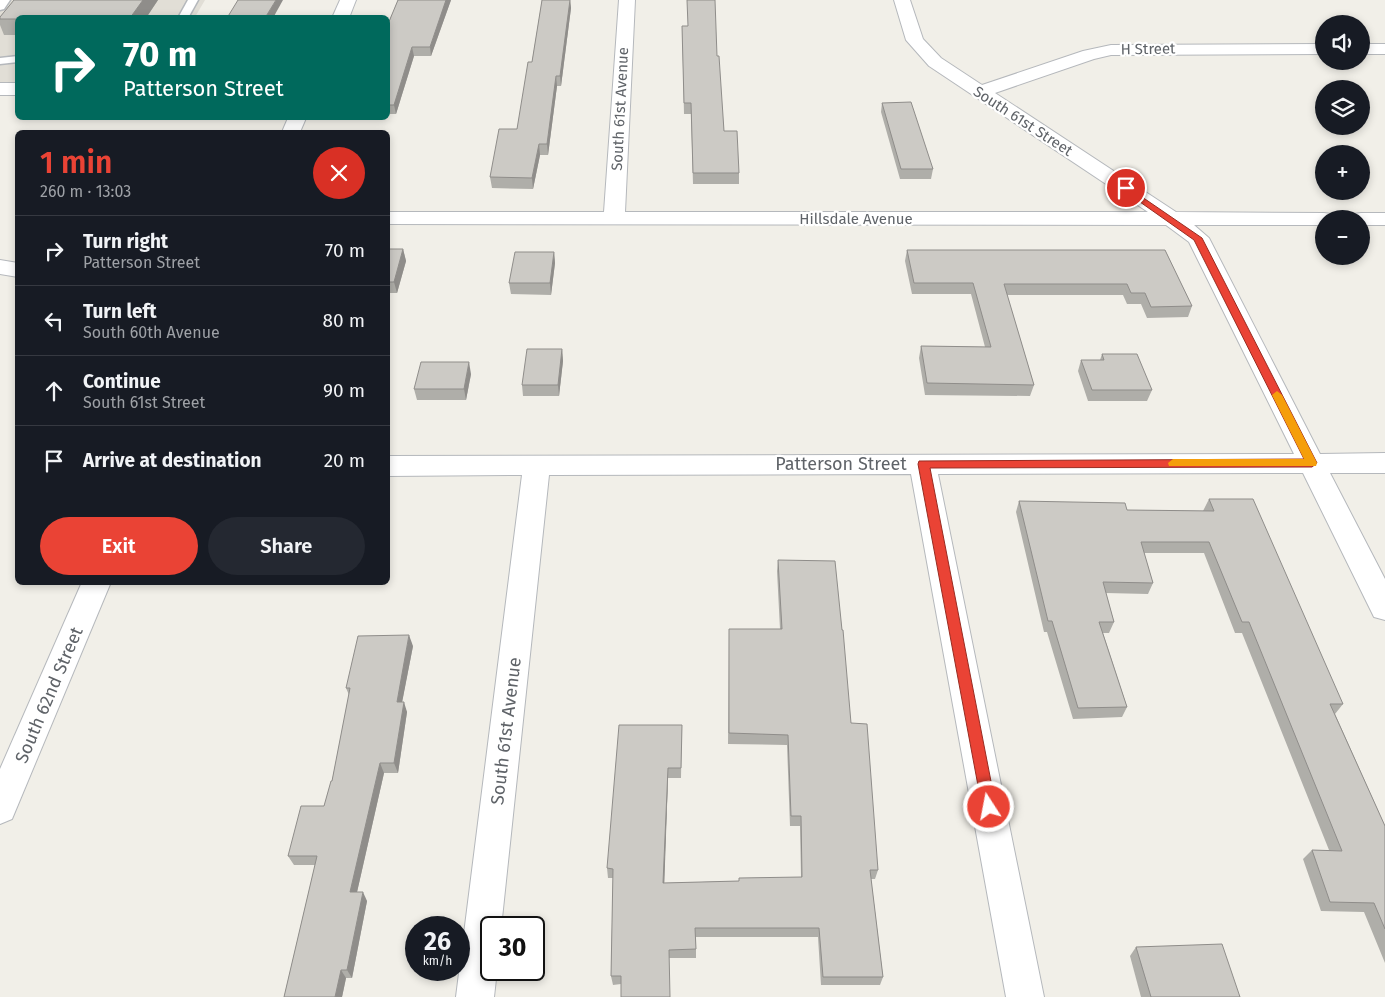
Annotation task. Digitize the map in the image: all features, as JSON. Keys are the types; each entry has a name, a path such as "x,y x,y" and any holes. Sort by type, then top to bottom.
{"street":[{"path":"341,15 348,0"},
{"name":"South 61st Avenue","path":"614,219 627,0"},
{"name":"South 61st Street","path":"902,0 910,28 923,50 950,74 1198,238 1385,608"},
{"name":"H Street","path":"978,92 1089,55 1111,50 1315,49"},
{"path":"1370,49 1385,49"},
{"path":"0,89 15,89"},
{"name":"Hillsdale Avenue","path":"390,218 1315,219"},
{"path":"1370,219 1385,219"},
{"path":"0,267 15,270"},
{"name":"Patterson Street","path":"390,466 1385,463"},
{"path":"923,464 1025,997"},
{"name":"South 61st Avenue","path":"476,997 537,465"},
{"name":"South 62nd Street","path":"0,808 96,585"}],"lane":[{"path":"0,7 5,0"},
{"path":"185,15 193,0"},
{"path":"0,61 15,59"}],"shaded area":[{"path":"0,0 205,0 196,15 15,15 15,89 0,89"}],"building":[{"path":"14,0 143,0 132,15 15,15 15,19 0,19"},
{"path":"238,0 276,0 267,15 229,15"},
{"path":"398,0 446,0 430,47 412,47 394,105 390,105 390,19"},
{"path":"542,0 570,0 560,76 556,76 547,144 539,144 532,178 490,177 499,129 517,129 528,62 532,62"},
{"path":"687,0 715,0 717,56 719,56 724,131 737,131 739,173 693,173 691,103 684,103 682,26 688,26"},
{"path":"911,102 933,169 901,169 882,103"},
{"path":"390,249 403,249 394,282 390,282"},
{"path":"907,250 1165,250 1192,306 1151,307 1145,293 1131,293 1127,284 1004,284 1034,385 927,383 921,346 991,347 973,283 914,283"},
{"path":"515,252 554,252 550,283 509,283"},
{"path":"527,349 562,349 558,385 522,385"},
{"path":"1102,354 1137,354 1152,390 1092,390 1081,360 1104,360"},
{"path":"421,362 469,362 464,389 414,389"},
{"path":"1209,499 1253,499 1343,704 1330,704 1385,826 1385,929 1374,903 1330,902 1312,850 1342,851 1249,622 1242,622 1209,542 1141,542 1153,583 1103,582 1114,622 1099,622 1127,707 1078,708 1052,621 1048,621 1019,501 1125,503 1127,510 1214,511"},
{"path":"778,560 835,561 851,723 867,724 878,870 870,870 883,977 823,977 819,928 695,928 696,949 669,950 670,997 621,997 621,976 611,976 613,869 607,868 619,725 682,725 681,768 668,768 663,883 739,881 739,878 802,877 801,816 791,816 788,735 729,733 729,629 782,629"},
{"path":"409,635 397,702 404,702 394,763 380,763 350,892 363,892 347,970 341,970 335,997 284,997 317,856 288,856 301,806 324,806 332,781 350,688 346,688 358,636"},
{"path":"1222,944 1240,997 1151,997 1136,947"}],"slow traffic":[{"path":"1173,463 1312,463 1277,395"}],"route":[{"path":"989,807 923,464 1312,463 1198,238 1126,188"}]}
